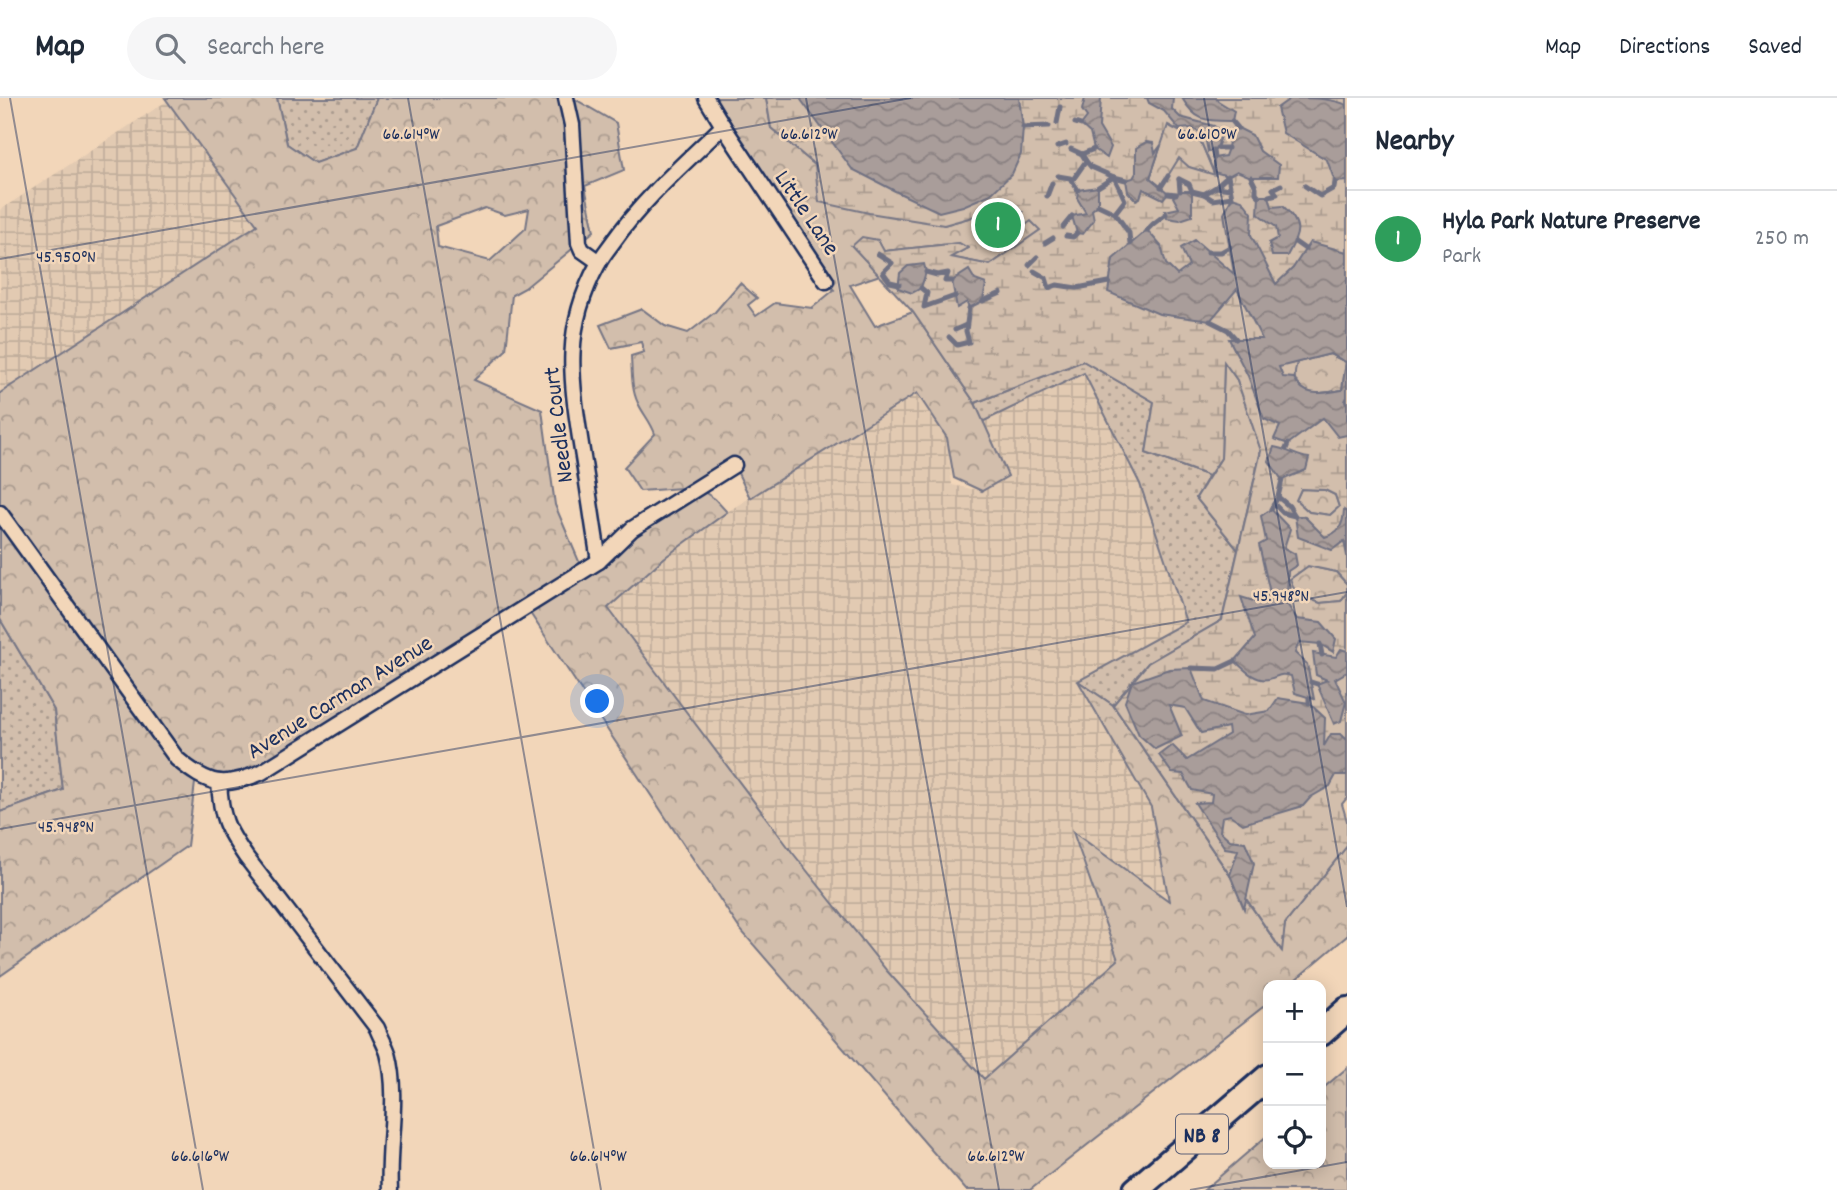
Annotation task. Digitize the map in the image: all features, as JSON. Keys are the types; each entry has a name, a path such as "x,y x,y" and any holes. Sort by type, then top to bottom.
{"highway":[{"path":"1326,1029 1347,1010"},
{"name":"NB 8","path":"1136,1190 1263,1081"}],"street":[{"path":"566,98 572,125 579,243 582,250 599,262"},
{"name":"Little Lane","path":"706,98 826,281"},
{"name":"Needle Court","path":"599,561 573,390 571,358 575,327 585,293 599,262 625,225 723,126"},
{"name":"Avenue Carman Avenue","path":"219,782 241,781 262,772 599,561 632,529 734,465"},
{"path":"0,513 177,759 196,775 219,782 220,806 228,830 377,1028 388,1052 393,1085 390,1190"}],"shaded area":[{"path":"167,101 257,225 0,393 0,210"},
{"path":"1084,373 1140,484 1186,623 1078,682 1151,807 1170,902 1075,833 1118,960 984,1079 887,971 792,852 608,608 664,558 727,512 917,393 947,438 952,485 982,491 1007,476 982,422"}],"green space":[{"path":"165,98 277,98 287,144 315,163 357,148 377,98 573,98 616,123 624,170 585,186 594,231 525,288 512,295 506,350 474,380 542,410 555,505 583,571 696,487 640,491 624,467 655,434 638,403 633,386 631,356 644,352 641,342 611,348 600,325 642,309 665,326 688,333 715,312 740,283 757,298 748,305 756,316 775,303 812,308 834,290 706,98 766,98 771,128 815,165 944,225 990,212 1024,212 1013,225 1031,221 1041,230 990,265 949,257 967,248 959,243 884,251 852,246 880,275 850,285 875,326 913,312 975,403 1008,476 982,491 954,478 947,438 917,393 750,498 734,465 698,488 715,499 727,512 664,558 608,608 792,852 887,971 984,1079 1118,960 1073,832 1169,901 1151,807 1078,681 1113,705 1281,950 1285,924 1347,846 1347,936 1295,980 1263,980 1263,1007 1030,1190 966,1190 739,928 526,607 241,781 196,775 187,846 0,976 0,812 63,790 54,710 0,619 0,393 257,225","holes":["485,208 505,215 529,209 526,228 490,261 438,247 436,226"]},
{"path":"277,98 377,98 357,148 315,163 287,144"},
{"path":"766,98 1347,98 1347,584 1336,572 1308,566 1290,579 1296,594 1320,603 1341,601 1347,592 1347,798 1342,804 1347,821 1347,846 1285,924 1282,951 1113,705 1148,663 1222,620 1261,451 1237,380 1224,362 1221,458 1209,476 1146,453 1154,402 1083,361 975,403 913,312 852,246 862,237 878,240 884,251 959,243 968,248 951,257 990,265 1040,230 1031,221 1019,230 1012,225 1023,212 990,212 944,225 819,202 815,165 771,128","holes":["1168,125 1201,142 1215,175 1189,167 1179,158 1161,187 1150,178","1330,354 1346,362 1342,390 1322,393 1302,390 1295,379 1297,362","1301,489 1325,490 1335,495 1339,507 1330,515 1309,512 1296,500"]},
{"path":"1167,125 1201,142 1215,176 1189,167 1161,187 1150,178"},
{"path":"1330,354 1346,362 1343,390 1315,393 1302,390 1294,377 1297,362"},
{"path":"1083,361 1154,402 1146,453 1209,476 1196,498 1238,550 1222,620 1148,663 1113,705 1078,681 1186,622 1140,484 1084,373 982,422 975,403"},
{"path":"1224,361 1237,380 1261,450 1238,550 1196,498 1221,458"},
{"path":"1301,489 1325,490 1335,495 1339,507 1330,515 1309,512 1296,500"},
{"path":"1308,566 1336,572 1347,584 1347,592 1341,601 1320,603 1296,594 1290,579"},
{"path":"0,619 54,710 63,790 0,812"},
{"path":"1347,1068 1347,1190 1204,1190 1263,1139 1263,1169 1326,1169 1326,1086"}],"water":[{"path":"802,98 1019,98 1023,127 1021,154 1012,174 991,194 963,206 939,212 852,169"},
{"path":"1085,98 1101,98 1099,127 1111,147 1107,158 1094,149 1090,133 1081,125 1087,117 1082,110"},
{"path":"1147,98 1173,98 1172,109 1180,117 1214,126 1222,133 1217,148 1208,152 1205,136 1192,128 1179,129 1164,111 1149,103"},
{"path":"1182,98 1216,98 1234,111 1232,121 1215,121 1197,116"},
{"path":"1291,98 1312,98 1347,105 1347,181 1335,182 1327,160 1283,133 1277,108"},
{"path":"1238,128 1252,135 1260,151 1279,165 1278,177 1251,177 1237,171 1228,176 1214,172 1214,158 1225,156 1230,132"},
{"path":"1146,142 1153,143 1155,153 1161,145 1150,178 1168,193 1163,199 1143,189 1140,198 1136,200 1128,192 1126,180 1133,178 1136,173 1136,148"},
{"path":"1098,187 1098,205 1092,210 1094,220 1083,234 1077,233 1072,216 1086,213 1077,198 1078,190"},
{"path":"1180,191 1192,191 1192,216 1180,220 1167,218 1165,211 1179,208 1173,197"},
{"path":"1259,196 1269,196 1272,207 1283,206 1297,225 1297,235 1287,256 1272,256 1269,243 1278,238 1276,227 1258,214"},
{"path":"1232,197 1242,200 1252,213 1251,235 1276,284 1293,268 1310,242 1347,252 1347,435 1338,437 1323,418 1288,444 1274,439 1280,426 1264,419 1248,376 1229,339 1262,339 1237,289 1210,321 1159,314 1108,292 1113,259 1147,230 1161,246 1166,264 1177,275 1189,266 1181,248 1195,240 1234,274 1224,214","holes":["1330,354 1346,362 1342,390 1321,393 1309,392 1298,385 1294,378 1283,377 1279,367"]},
{"path":"924,264 926,272 921,288 912,293 898,288 900,273 908,266"},
{"path":"969,270 975,280 986,284 983,301 969,308 967,302 957,308 952,281"},
{"path":"1274,447 1309,458 1306,470 1282,480 1269,461"},
{"path":"1271,509 1290,529 1284,548 1295,554 1297,565 1288,571 1287,604 1297,619 1321,622 1336,639 1333,652 1320,644 1299,642 1295,653 1307,664 1314,699 1295,693 1291,676 1259,679 1235,661 1255,638 1241,597 1257,602 1270,593 1259,545 1266,541 1261,516"},
{"path":"1344,510 1347,512 1347,556 1344,541 1332,550 1298,537 1295,516 1305,517 1325,537 1340,527"},
{"path":"1341,649 1347,651 1347,672 1335,679 1346,702 1341,721 1334,724 1317,684 1327,680 1316,675 1313,653 1336,657"},
{"path":"1191,668 1204,701 1245,715 1269,711 1278,698 1309,703 1325,718 1324,746 1331,734 1341,734 1347,740 1347,775 1336,775 1330,786 1311,797 1303,806 1243,824 1230,815 1222,817 1220,831 1230,840 1245,842 1254,863 1244,909 1230,875 1238,850 1225,848 1195,803 1211,802 1212,794 1192,790 1183,774 1172,773 1159,755 1172,745 1187,760 1229,734 1228,727 1201,733 1185,708 1169,705 1182,736 1155,749 1139,735 1125,702 1132,682 1169,669"}],"waterway":[{"path":"1057,123 1060,107"},
{"path":"1232,121 1238,128"},
{"path":"1075,123 1081,125"},
{"path":"1023,127 1049,126"},
{"path":"1222,133 1230,132"},
{"path":"1057,147 1066,144"},
{"path":"1217,148 1228,148"},
{"path":"1071,149 1082,154 1094,149"},
{"path":"1213,150 1214,158"},
{"path":"1072,181 1086,161 1082,154"},
{"path":"1086,161 1091,167 1114,177 1125,200 1115,213"},
{"path":"1058,176 1070,178 1078,190"},
{"path":"1161,187 1168,176"},
{"path":"1204,194 1213,200 1232,197 1228,176 1216,187"},
{"path":"1098,187 1114,177 1126,180"},
{"path":"1251,177 1259,196"},
{"path":"1179,179 1189,184 1192,191 1204,194 1216,187 1230,189"},
{"path":"1179,179 1180,191"},
{"path":"1305,186 1320,196 1334,188 1335,182"},
{"path":"1047,196 1052,183"},
{"path":"1269,196 1277,194 1273,189 1281,185"},
{"path":"1168,193 1176,194"},
{"path":"1098,205 1115,213 1129,233 1130,244"},
{"path":"1147,230 1166,214"},
{"path":"1063,227 1072,216"},
{"path":"1066,236 1073,237 1077,233"},
{"path":"1045,243 1053,238"},
{"path":"1295,242 1305,249"},
{"path":"1208,252 1221,252 1230,247"},
{"path":"878,254 892,263 883,272 890,282 899,284"},
{"path":"1029,265 1037,257"},
{"path":"1034,271 1046,278 1049,288 1057,285 1077,288 1109,282"},
{"path":"926,272 937,275 948,273 945,281 952,281"},
{"path":"921,288 927,293 924,307 955,296"},
{"path":"983,301 1001,293"},
{"path":"949,337 957,345 969,342 966,331 969,308"},
{"path":"1210,321 1228,330 1236,339"},
{"path":"955,330 966,325"},
{"path":"1286,449 1288,444"},
{"path":"1271,509 1278,497 1282,480"},
{"path":"1278,497 1289,506 1295,516"},
{"path":"1274,504 1283,513 1295,516"},
{"path":"1320,644 1322,655"},
{"path":"1191,668 1218,669 1235,661"},
{"path":"1311,682 1317,684"},
{"path":"1309,698 1309,703"}],"place":[{"name":"Hyla Park Nature Preserve","path":"998,225"}]}
